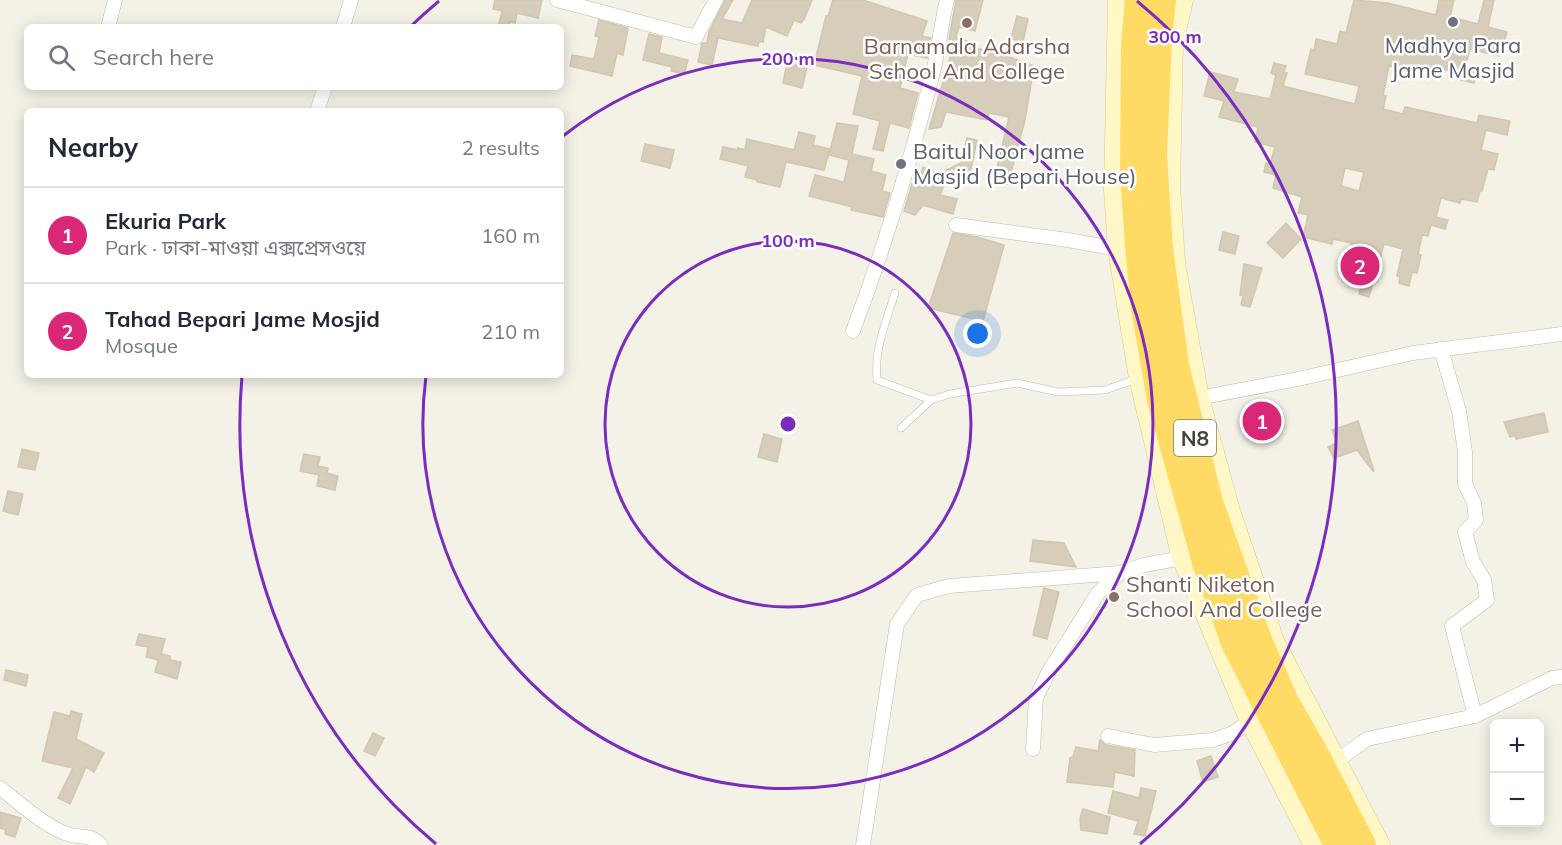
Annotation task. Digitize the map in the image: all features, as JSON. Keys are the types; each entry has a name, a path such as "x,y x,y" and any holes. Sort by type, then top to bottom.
{"highway":[{"name":"N8","path":"1138,0 1134,45 1134,187 1144,308 1160,400 1205,562 1234,643 1337,845"},
{"name":"N8","path":"1163,0 1159,38 1154,156 1160,249 1176,365 1210,502 1260,640 1286,702 1363,845"}],"main road":[{"path":"1118,0 1114,190 1118,249 1139,378 1182,558 1250,721 1314,845"},
{"path":"1184,0 1173,43 1170,186 1175,263 1199,398 1230,511 1274,641 1380,845"}],"street":[{"path":"109,24 115,0"},
{"path":"344,24 351,0"},
{"path":"557,0 605,6 696,37 716,0"},
{"path":"853,331 880,261 917,133 934,69 947,0"},
{"path":"318,108 324,90"},
{"path":"956,225 1118,249"},
{"path":"1199,398 1413,353 1562,334"},
{"path":"1441,349 1459,411 1466,452 1465,484 1474,503 1476,520 1465,532 1473,562 1484,580 1487,600 1452,626 1475,716"},
{"path":"863,845 897,624 917,595 949,586 1120,573 1182,558"},
{"path":"1033,749 1036,698 1048,673 1098,593 1120,573"},
{"path":"1337,761 1368,739 1475,716 1552,678 1562,676"},
{"path":"1108,736 1154,745 1213,740 1233,733 1250,721"},
{"path":"0,788 58,830 72,835 94,838 101,845"}],"lane":[{"path":"895,293 878,345 875,362 877,380 932,400"},
{"path":"902,428 932,400 950,394 1017,383 1058,392 1105,390 1139,378"}],"building":[{"path":"495,0 542,0 538,18 517,13 515,23 510,22 510,24 499,24 502,11 493,9"},
{"path":"725,0 733,0 722,19 742,23 752,0 812,0 804,19 801,23 794,20 787,36 766,27 763,42 759,41 758,46 718,38 712,65 698,62 702,43 707,43 709,32"},
{"path":"833,0 863,0 927,21 922,36 931,38 927,58 908,54 900,88 918,93 909,128 890,123 883,151 873,149 880,121 853,114 862,76 814,65 826,16 828,16"},
{"path":"956,0 983,0 975,31 959,27 956,37 972,43 971,47 1002,54 1034,66 1025,120 1008,184 994,181 1009,117 989,113 987,120 946,112 941,127 929,129 955,41 949,39"},
{"path":"1354,0 1388,3 1436,15 1439,0 1454,0 1450,17 1478,24 1484,0 1494,0 1488,27 1507,32 1499,56 1470,49 1465,67 1477,70 1474,83 1461,80 1463,74 1438,68 1438,71 1418,66 1416,72 1389,66 1383,95 1386,96 1383,109 1403,114 1405,107 1477,123 1479,115 1510,121 1507,135 1486,130 1481,150 1498,154 1494,170 1488,169 1477,202 1461,199 1460,203 1441,198 1436,217 1448,220 1445,229 1431,225 1428,236 1422,235 1417,273 1412,272 1409,286 1399,283 1400,277 1397,276 1403,249 1384,244 1369,297 1359,294 1361,286 1347,282 1355,252 1350,251 1352,243 1333,239 1332,244 1303,237 1308,215 1298,213 1302,197 1273,188 1276,175 1264,172 1266,163 1270,164 1275,147 1255,142 1258,127 1219,117 1224,101 1204,96 1210,72 1238,79 1234,92 1270,99 1276,75 1271,73 1274,63 1286,66 1284,72 1287,73 1283,86 1355,104 1359,86 1305,74 1316,39 1337,44 1340,31 1346,33","holes":["1345,168 1364,172 1359,191 1341,186"]},
{"path":"1017,16 1028,19 1023,42 1011,39"},
{"path":"599,20 628,28 623,55 617,53 612,76 570,66 572,55 594,59 599,37 595,36"},
{"path":"649,34 662,37 659,53 688,60 684,74 671,71 672,67 643,60"},
{"path":"787,63 807,68 802,88 783,83"},
{"path":"837,123 858,126 852,154 874,159 871,171 886,175 882,191 890,193 883,217 851,210 852,207 809,196 815,175 844,182 849,160 829,155"},
{"path":"799,132 815,136 813,145 830,149 824,170 786,162 780,187 745,177 748,166 720,159 723,147 745,150 747,139 794,150"},
{"path":"967,138 977,140 970,174 951,168 961,163"},
{"path":"645,144 674,150 670,168 641,161"},
{"path":"923,167 939,174 951,168 940,195 957,199 953,214 923,205 915,215 904,211 912,184 918,186"},
{"path":"1286,223 1301,239 1283,258 1267,243"},
{"path":"1223,232 1239,236 1235,254 1219,250"},
{"path":"953,233 1004,245 983,321 928,308"},
{"path":"1244,264 1262,268 1250,307 1241,305"},
{"path":"1544,413 1548,432 1516,439 1515,435 1510,437 1504,422"},
{"path":"1358,421 1374,471 1357,450 1334,458 1328,447 1337,443 1332,430"},
{"path":"764,434 782,439 777,462 758,457"},
{"path":"22,449 39,453 35,470 18,467"},
{"path":"304,454 320,457 318,466 328,468 327,473 338,476 335,490 317,486 319,475 300,471"},
{"path":"8,491 23,494 18,515 3,511"},
{"path":"1033,540 1064,543 1076,567 1030,561"},
{"path":"1044,588 1059,592 1047,639 1033,635"},
{"path":"139,634 165,639 161,654 170,656 170,660 181,662 177,679 155,672 158,660 146,657 148,647 136,645"},
{"path":"6,670 28,675 26,686 4,680"},
{"path":"71,711 82,714 76,739 104,753 94,772 86,767 70,804 58,798 73,768 42,761 54,712 70,716"},
{"path":"373,733 384,738 375,756 364,751"},
{"path":"1100,740 1106,745 1135,750 1134,776 1115,772 1113,787 1067,782 1070,758 1073,757 1076,747 1098,751"},
{"path":"1211,756 1218,777 1203,782 1197,761"},
{"path":"1141,788 1156,791 1145,836 1134,834 1138,821 1108,813 1113,791 1139,798"},
{"path":"1083,809 1110,817 1107,834 1081,830 1080,818"},
{"path":"0,812 21,818 15,837 5,834 6,830 0,828"}],"place":[{"name":"Madhya Para Jame Masjid","path":"1453,22"},
{"name":"Barnamala Adarsha School And College","path":"967,23"},
{"name":"Baitul Noor Jame Masjid (Bepari House)","path":"901,164"},
{"name":"Tahad Bepari Jame Mosjid","path":"1360,266"},
{"name":"Ekuria Park","path":"1262,421"},
{"name":"Shanti Niketon School And College","path":"1114,597"}]}
